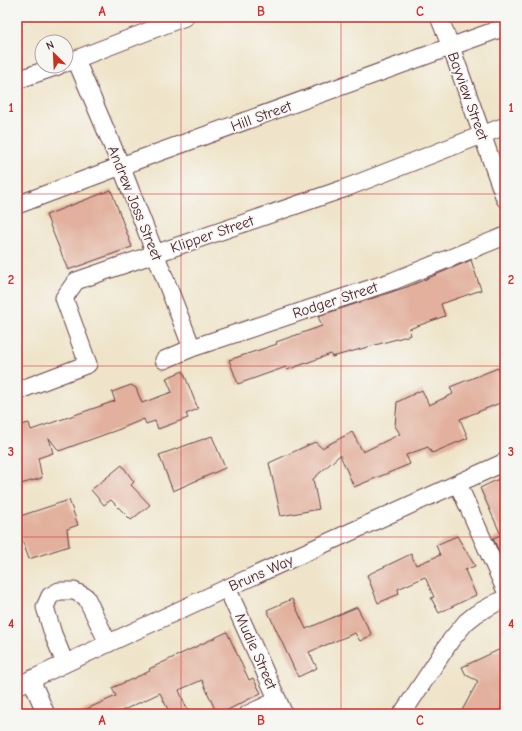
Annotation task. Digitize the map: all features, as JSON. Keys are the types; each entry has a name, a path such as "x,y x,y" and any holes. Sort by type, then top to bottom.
{"street":[{"path":"74,60 185,17"},
{"name":"Bayview Street","path":"438,17 451,47 505,198"},
{"name":"Hill Street","path":"17,205 505,27"},
{"name":"Andrew Joss Street","path":"74,67 121,166 192,348"},
{"path":"17,80 35,74"},
{"name":"Klipper Street","path":"17,390 88,364 64,298 76,281 342,189 505,126"},
{"name":"Rodger Street","path":"164,360 192,348 393,281 505,236"},
{"name":"Bruns Way","path":"24,682 505,462"},
{"path":"458,484 505,589"},
{"name":"Mudie Street","path":"228,588 281,707"},
{"path":"65,663 52,634 46,606 50,596 59,591 74,591 86,597 108,643"},
{"path":"402,714 451,640 466,622 476,614 505,598"},
{"path":"24,682 46,714"},
{"path":"248,714 281,707"}],"building":[{"path":"111,190 132,247 68,270 46,215"},
{"path":"471,260 481,290 441,304 445,316 409,329 411,335 332,357 331,354 287,370 286,367 238,384 229,360 277,344 276,342 322,326 318,316 407,287"},
{"path":"498,368 505,384 505,401 460,419 468,438 432,453 428,447 406,455 410,464 354,487 340,455 313,479 319,509 281,516 269,463 315,442 322,448 352,432 363,452 400,434 395,426 397,402 422,390 429,405 453,394 450,387"},
{"path":"183,371 198,409 186,414 188,418 158,429 155,421 146,424 144,419 59,451 49,438 53,453 38,458 42,478 17,485 17,426 29,423 31,430 115,401 112,392 131,385 136,388 142,403 172,392 166,378"},
{"path":"212,436 225,468 173,491 159,455"},
{"path":"122,465 134,482 131,485 150,505 131,520 111,500 104,505 91,490"},
{"path":"505,476 505,565 493,538 501,535 480,488"},
{"path":"69,500 78,525 67,529 69,546 29,559 17,526 17,517"},
{"path":"457,536 475,566 465,570 476,595 439,613 431,598 434,597 425,577 398,589 399,594 378,603 367,575 411,554 416,565 440,555 436,545"},
{"path":"292,599 306,629 357,607 372,635 360,641 355,633 309,652 317,668 298,677 267,610"},
{"path":"227,632 249,680 253,678 261,693 220,714 217,714 202,680 179,690 189,714 170,714 160,693 115,714 75,714 116,696 112,688 150,671 149,669"},
{"path":"505,647 505,701 498,714 460,714 478,681 466,675 462,667"}]}
